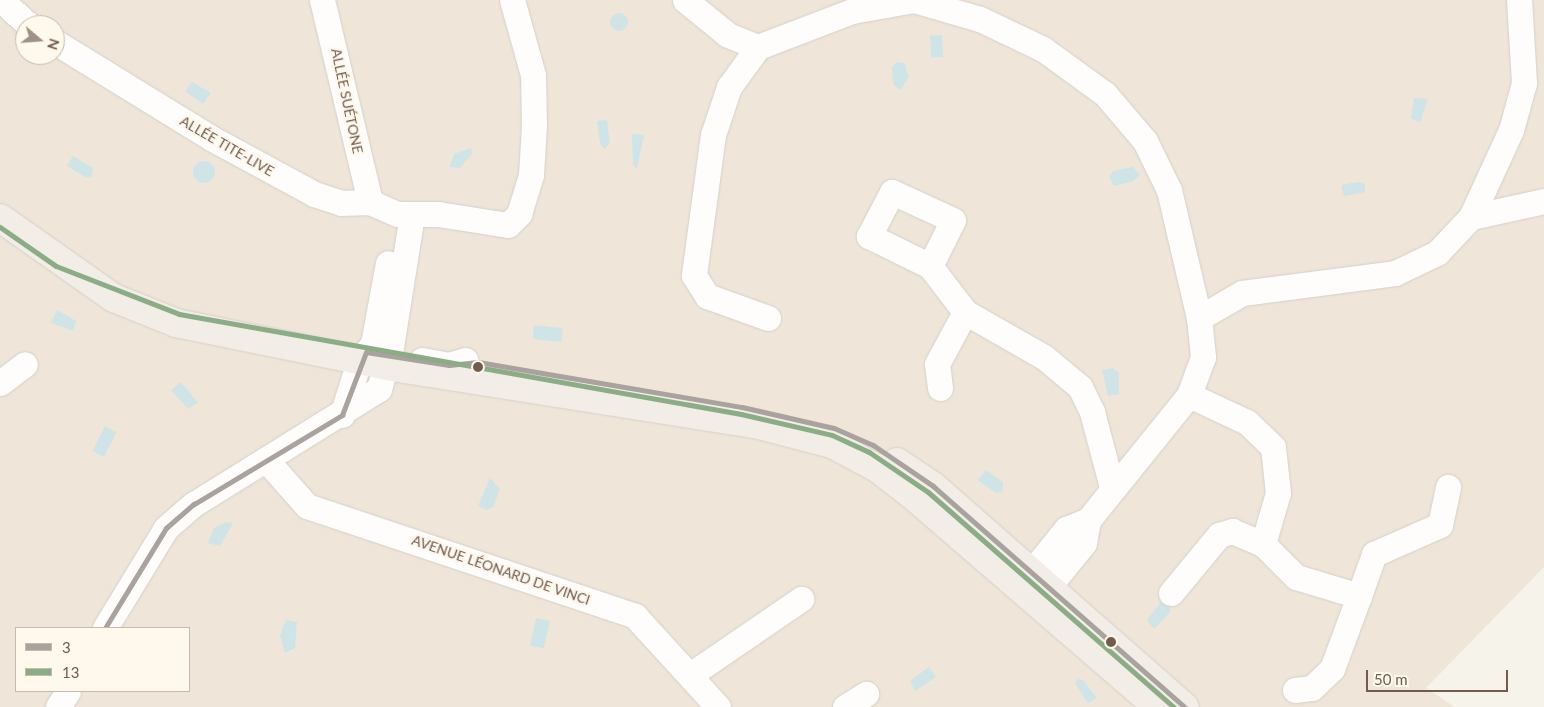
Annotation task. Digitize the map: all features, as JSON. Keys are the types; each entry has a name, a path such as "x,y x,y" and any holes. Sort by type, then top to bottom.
{"main road":[{"path":"0,218 114,298 150,314 273,343 377,354 465,360 742,407 834,428 873,445 933,486 1185,707"},
{"path":"60,259 181,307 377,354 754,424 832,444 877,468 937,515 1158,707"},
{"path":"1039,580 1057,620"}],"street":[{"path":"1,0 18,15"},
{"name":"ALLÉE SUÉTONE","path":"322,0 370,202"},
{"path":"106,627 166,528 194,504 342,415 377,354 404,214 438,214 508,224 519,214 531,175 533,100 532,75 512,0"},
{"path":"685,0 728,35 758,47"},
{"path":"768,318 707,296 694,275 713,135 729,87 758,47 852,11 914,0 980,19 1043,49 1105,94 1145,141 1169,190 1199,318 1203,357 1189,395 1112,487 1088,520 1084,543 1039,580 963,526 937,515"},
{"path":"1199,318 1242,294 1395,273 1437,253 1471,217 1511,130 1524,83 1519,0"},
{"name":"ALLÉE TITE-LIVE","path":"65,48 211,138 314,194 341,202 370,202 404,214"},
{"path":"1471,217 1544,201"},
{"path":"930,266 964,312 1044,357 1080,386 1092,412 1112,487"},
{"path":"940,388 937,364 964,312"},
{"path":"0,383 25,364"},
{"path":"1189,395 1247,422 1273,447 1278,493 1263,544"},
{"name":"AVENUE LÉONARD DE VINCI","path":"267,461 307,506 635,616 718,707"},
{"path":"1295,690 1312,688 1332,669 1374,554 1440,525 1448,487"},
{"path":"1171,592 1219,535 1232,532 1263,544 1296,577 1359,596"},
{"path":"690,675 801,599"},
{"path":"58,707 67,692"}],"shaded area":[{"path":"0,0 1544,0 1544,567 1426,688 1455,707 0,707"},
{"path":"619,13 625,16 628,22 625,28 619,31 613,28 610,22 613,16"},
{"path":"942,35 943,57 931,58 930,36"},
{"path":"897,62 904,63 909,77 900,90 893,84 892,67"},
{"path":"192,82 211,93 203,104 185,91"},
{"path":"1414,98 1428,99 1420,123 1411,118"},
{"path":"607,120 610,143 605,149 600,144 597,121"},
{"path":"632,134 644,135 637,169 633,165"},
{"path":"471,148 472,154 460,168 450,167 454,154"},
{"path":"73,156 93,168 92,176 87,178 67,166"},
{"path":"204,161 214,168 215,172 208,182 204,183 194,176 193,172 200,162"},
{"path":"1133,167 1140,175 1133,181 1114,186 1109,177 1113,171"},
{"path":"1359,182 1365,184 1365,192 1344,196 1341,185"},
{"path":"57,310 76,321 73,331 51,323"},
{"path":"534,325 563,328 561,342 533,339"},
{"path":"1113,368 1119,373 1119,394 1108,396 1102,370"},
{"path":"181,382 198,403 188,409 171,390"},
{"path":"105,426 117,432 104,457 92,451"},
{"path":"986,470 1003,482 1003,491 996,493 978,480"},
{"path":"490,478 500,489 493,507 486,510 478,506"},
{"path":"226,522 233,523 220,546 208,543 214,528"},
{"path":"1160,603 1167,603 1171,611 1154,629 1147,620"},
{"path":"536,618 550,621 544,648 530,645"},
{"path":"286,620 297,622 295,648 285,653 280,636"},
{"path":"929,667 936,677 915,691 910,681"},
{"path":"1078,679 1083,680 1097,698 1088,703 1075,683"}],"transit line":[{"name":"13","path":"0,227 56,266 179,314 741,414 832,435 869,452 928,492 1174,707"},
{"name":"3","path":"106,627 166,528 194,504 342,415 366,352 449,365 478,362 742,407 834,428 873,445 933,486 1185,707"}]}
